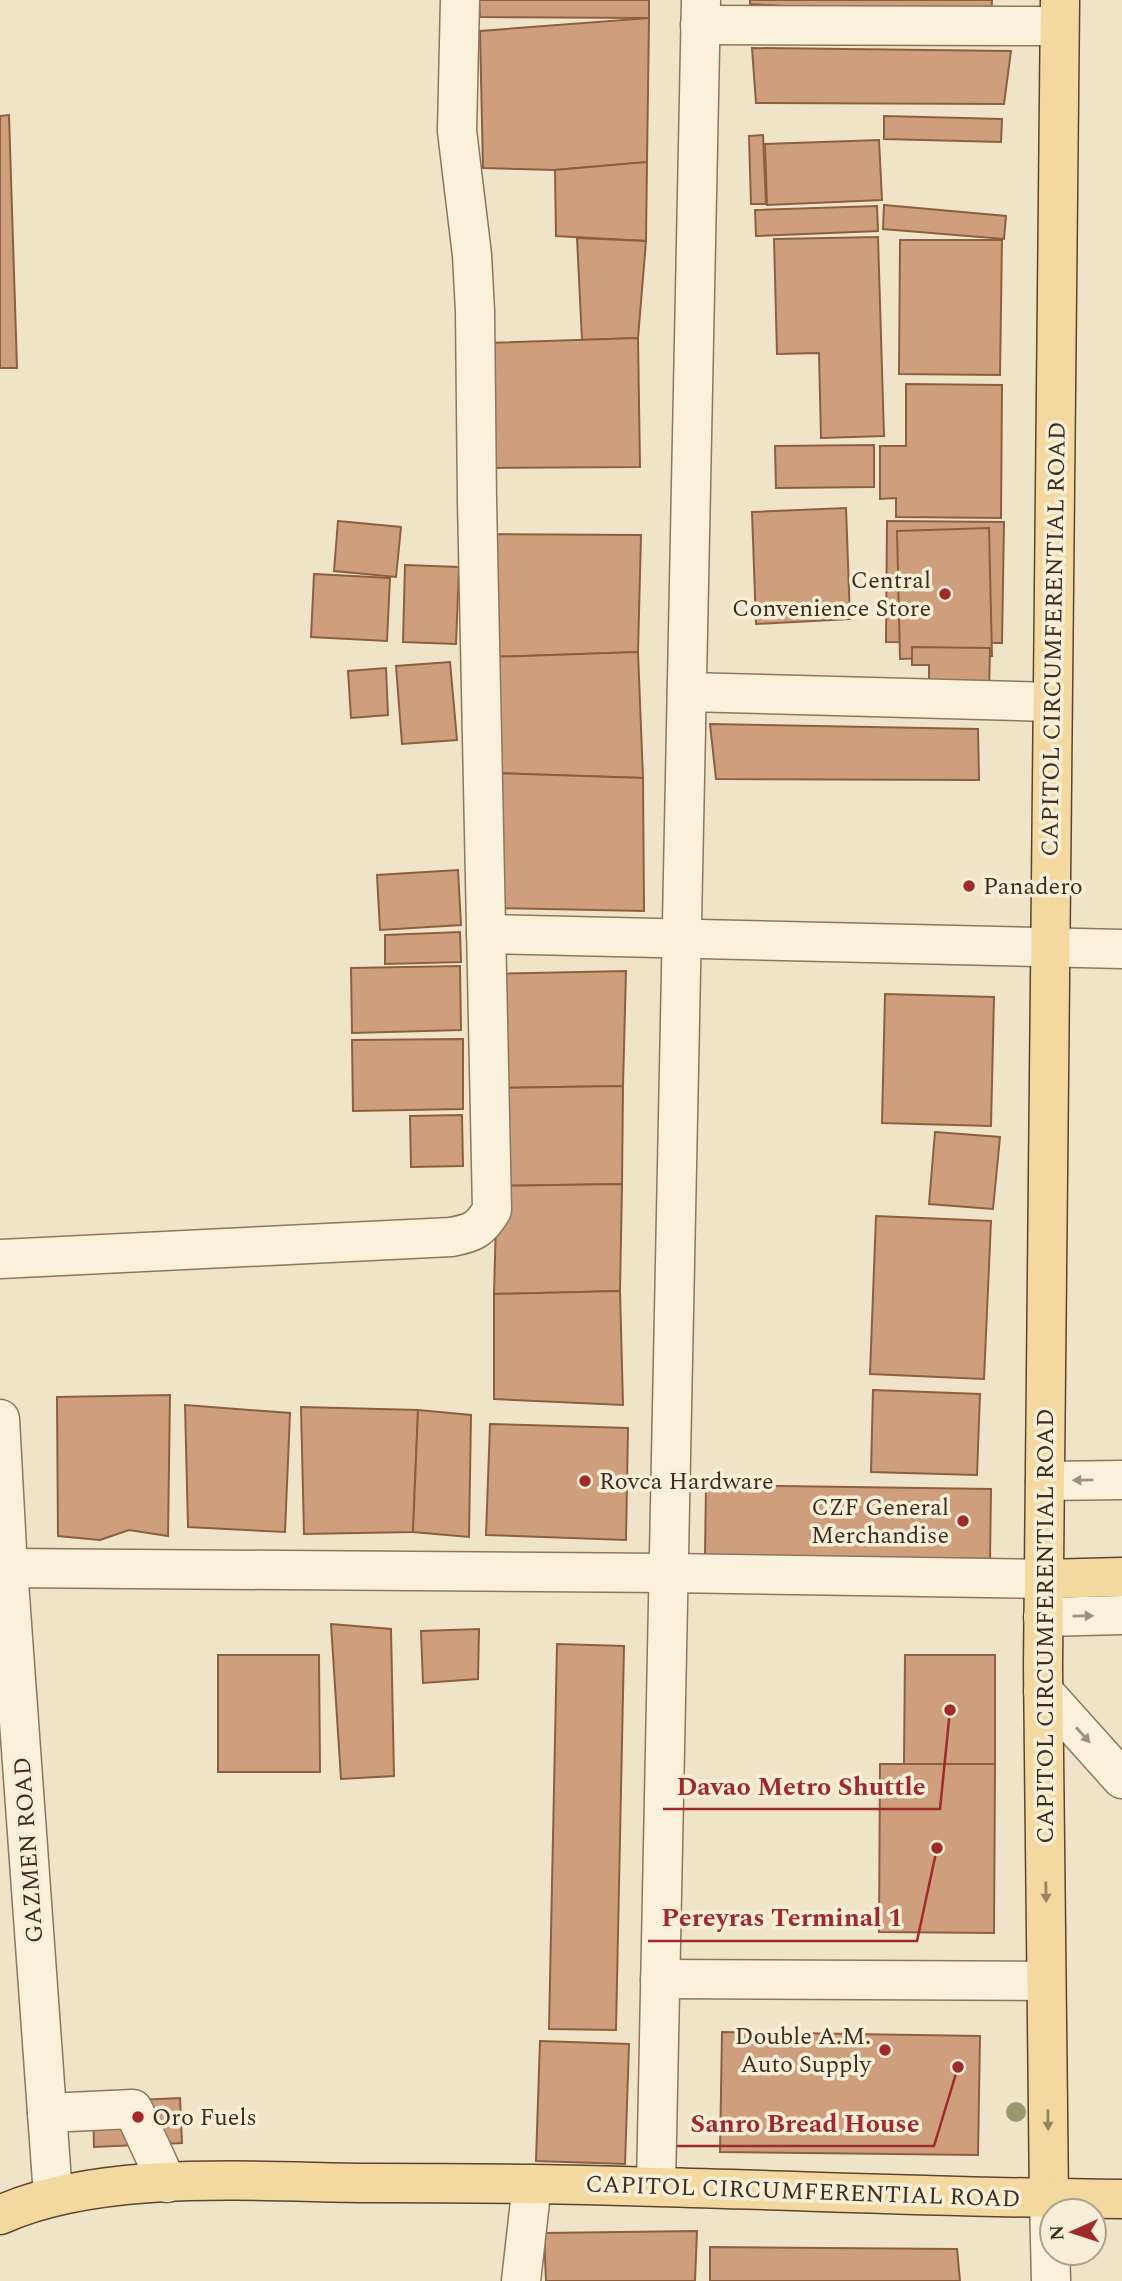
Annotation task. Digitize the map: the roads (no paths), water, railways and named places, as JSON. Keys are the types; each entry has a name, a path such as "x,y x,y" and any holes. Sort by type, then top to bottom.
{"main road":[{"name":"CAPITOL CIRCUMFERENTIAL ROAD","path":"1049,2197 1043,1617 1059,13"},
{"path":"1044,1579 1122,1577"},
{"name":"CAPITOL CIRCUMFERENTIAL ROAD","path":"0,2215 53,2196 167,2183 656,2186 1038,2199"}],"street":[{"path":"0,1259 451,1237 471,1233 483,1225 492,1210 475,311 472,255 457,131 460,0"},
{"path":"656,2186 700,13 1059,13"},
{"path":"687,692 1052,702"},
{"path":"486,934 1122,949"},
{"name":"GAZMEN ROAD","path":"0,1419 8,1568 53,2196"},
{"path":"1045,1481 1122,1480"},
{"path":"8,1568 1044,1579"},
{"path":"1043,1617 1122,1615"},
{"path":"1043,1691 1122,1779"},
{"path":"660,1979 1046,1981"},
{"path":"47,2113 133,2109 167,2183"},
{"path":"521,2281 532,2184"}],"place":[{"name":"Central Convenience Store","path":"945,594"},
{"name":"Panadero","path":"969,886"},
{"name":"Rovca Hardware","path":"585,1481"},
{"name":"CZF General Merchandise","path":"963,1521"},
{"name":"Davao Metro Shuttle","path":"950,1710"},
{"name":"Pereyras Terminal 1","path":"937,1848"},
{"name":"Double A.M. Auto Supply","path":"885,2050"},
{"name":"Sanro Bread House","path":"958,2067"},
{"name":"Oro Fuels","path":"138,2117"}]}
